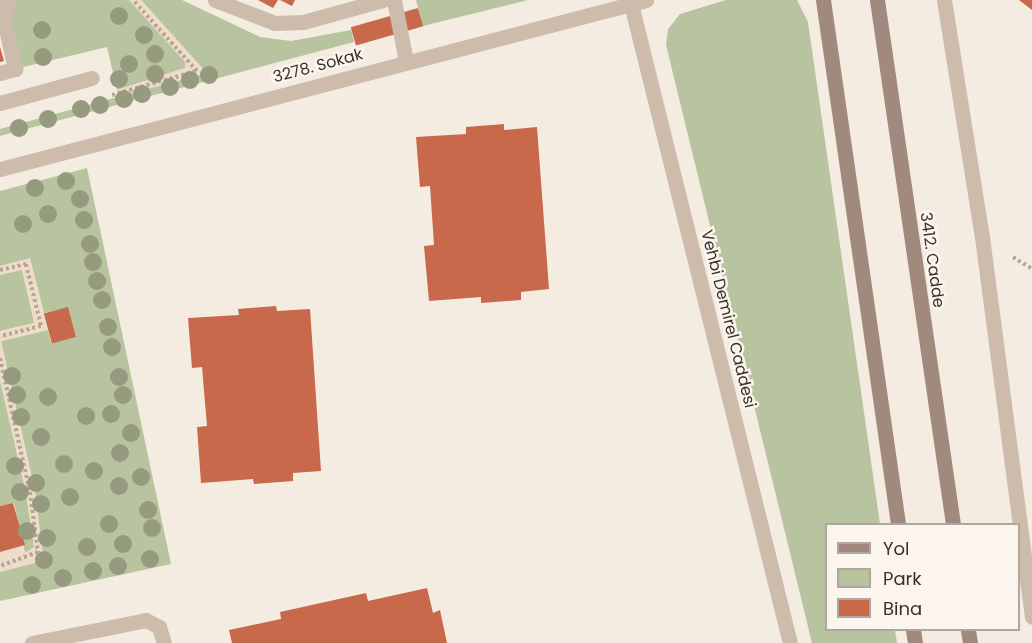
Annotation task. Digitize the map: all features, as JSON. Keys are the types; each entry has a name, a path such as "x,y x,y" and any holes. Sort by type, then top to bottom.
{"street":[{"path":"0,73 15,69 1,7 8,6 7,0"},
{"path":"214,0 275,23 303,22 383,0"},
{"path":"394,0 405,62"},
{"name":"3278. Sokak","path":"0,169 646,0"},
{"path":"823,0 898,523"},
{"name":"3412. Cadde","path":"877,0 953,523"},
{"path":"944,0 982,237 1020,523"},
{"name":"Vehbi Demirel Caddesi","path":"631,4 790,643"},
{"path":"0,44 4,61 0,62"},
{"path":"0,102 89,79"},
{"path":"1020,525 1032,616"},
{"path":"32,643 146,620 159,627 164,643"}],"path":[{"path":"89,79 91,100 197,71 133,0"},
{"path":"0,270 26,264 41,326 0,336"},
{"path":"0,358 30,492 38,552 0,566"}],"green space":[{"path":"7,0 129,0 186,62 185,68 117,90 107,47 15,69"},
{"path":"141,0 182,0 260,37 291,41 351,30 354,42 0,136 0,129 206,73"},
{"path":"416,0 528,0 423,26"},
{"path":"726,0 797,0 808,22 880,523 825,523 825,631 895,631 897,643 812,643 666,45 668,29 680,14"},
{"path":"87,168 171,564 0,601 0,572 39,561 35,491 1,341 48,330 51,343 76,337 68,308 44,313 30,259 0,266 0,191"},
{"path":"22,269 35,323 0,331 0,275"},
{"path":"0,380 26,493 34,547 25,553 14,503 0,506"}],"shaded area":[{"path":"129,0 141,0 207,73 119,96 117,90 185,68 185,62"},
{"path":"30,258 48,330 1,341 35,491 43,555 35,563 0,572 0,552 22,546 25,553 34,547 26,493 0,380 0,331 34,323 22,270 0,275 0,266"}],"building":[{"path":"258,0 278,0 273,8"},
{"path":"280,0 295,0 292,6"},
{"path":"1019,0 1032,0 1032,10"},
{"path":"418,8 423,26 356,46 351,27"},
{"path":"0,47 4,61 0,62"},
{"path":"504,124 504,130 537,127 549,289 521,292 521,300 481,303 481,297 429,301 424,246 434,245 430,186 420,187 416,137 466,134 466,127"},
{"path":"276,306 277,311 310,309 321,471 293,473 293,481 254,484 253,479 201,483 197,427 207,426 202,367 192,368 188,318 239,315 238,309"},
{"path":"68,307 76,337 52,343 44,313"},
{"path":"13,503 25,545 0,552 0,506"},
{"path":"427,588 433,613 440,610 447,643 232,643 229,630 281,619 280,612 366,593 368,601"}]}
